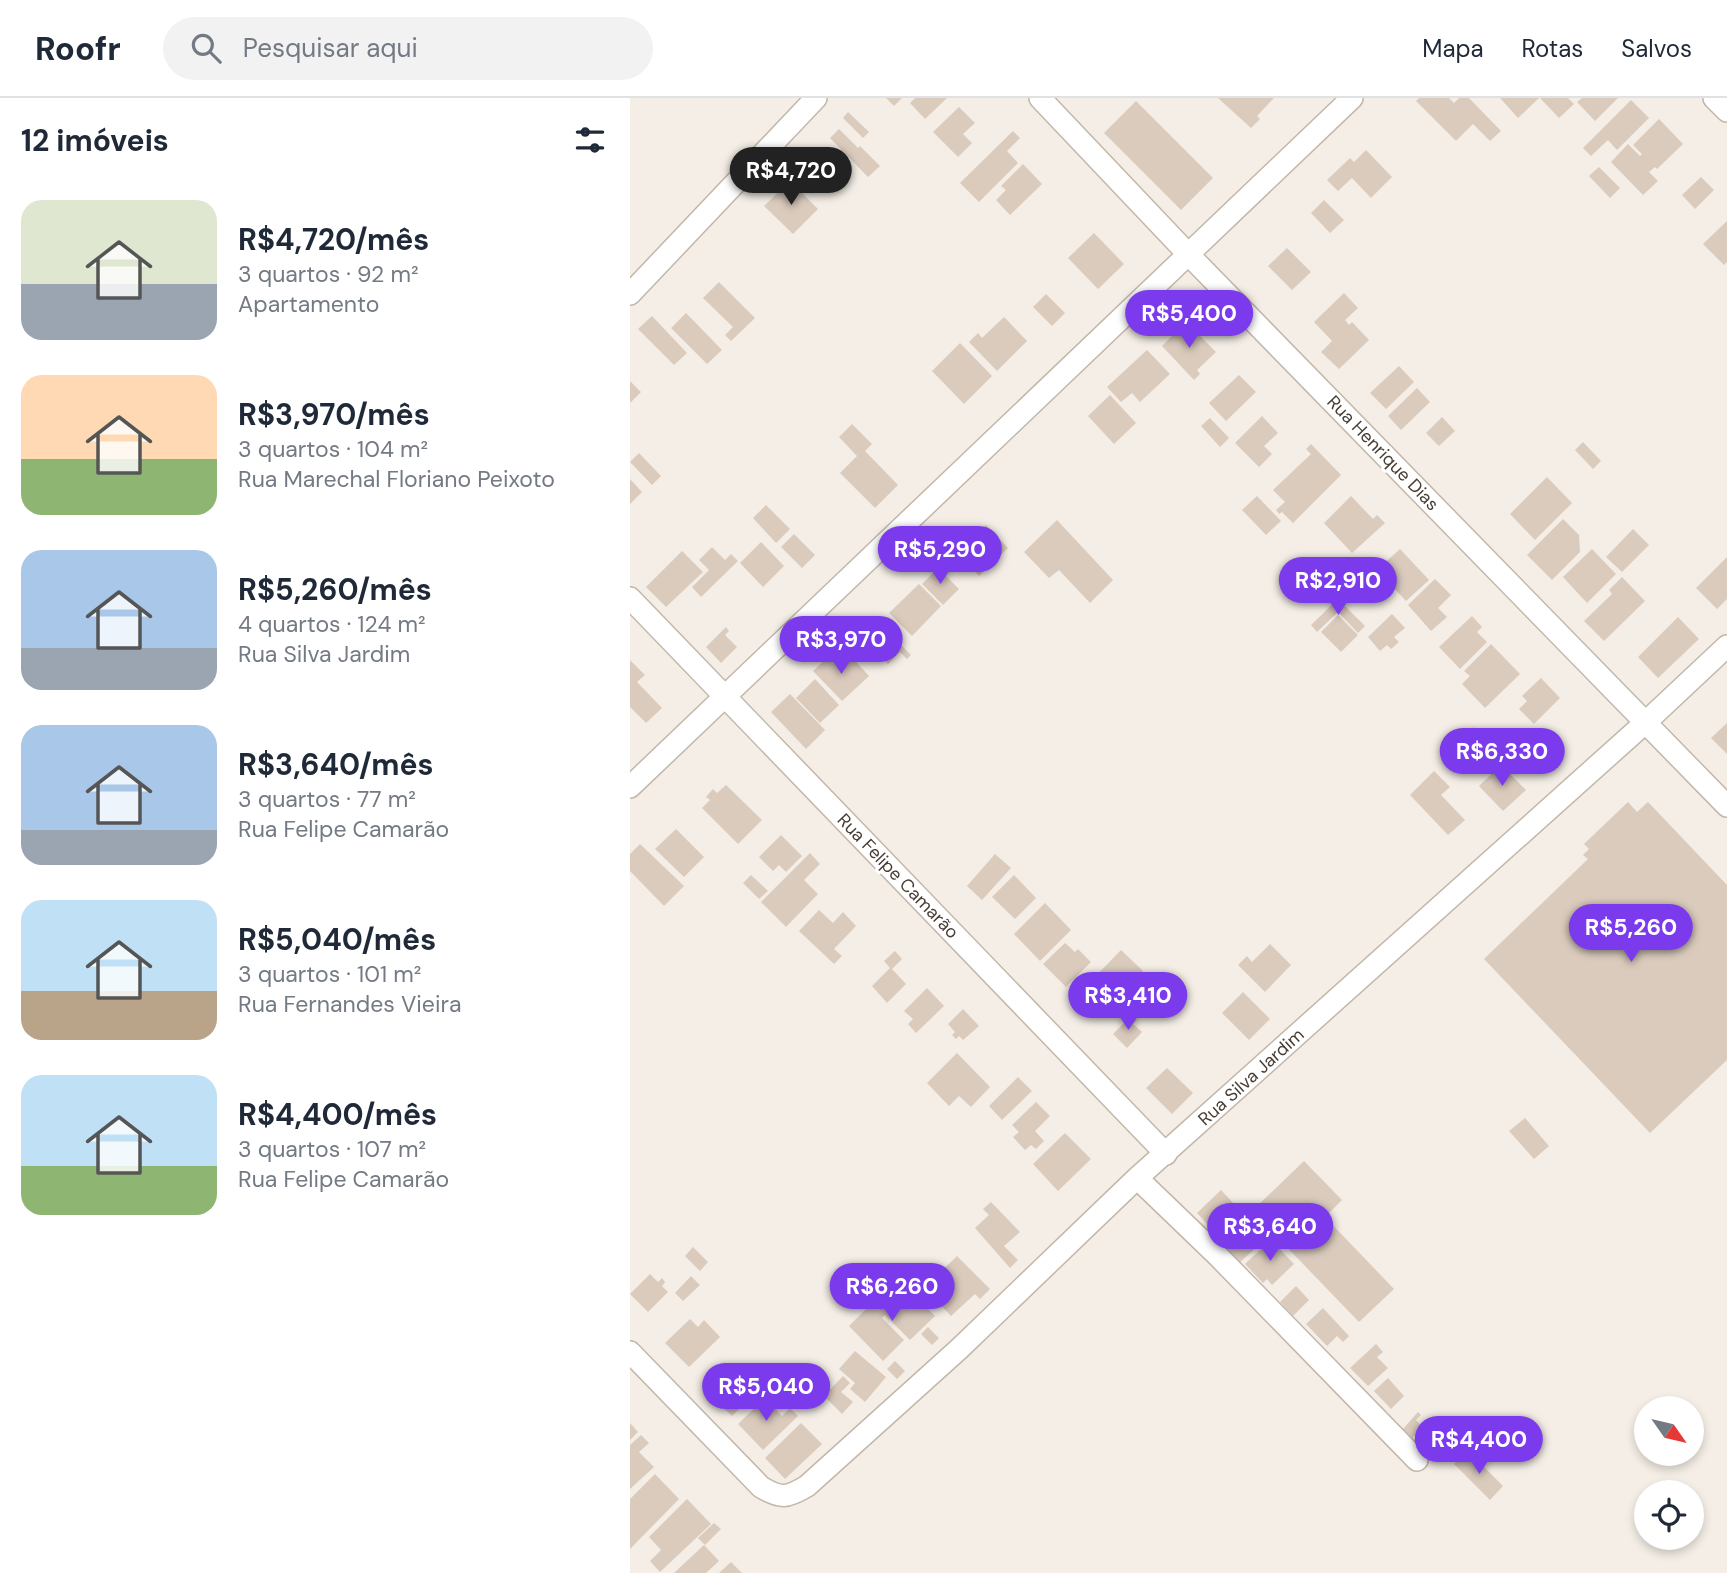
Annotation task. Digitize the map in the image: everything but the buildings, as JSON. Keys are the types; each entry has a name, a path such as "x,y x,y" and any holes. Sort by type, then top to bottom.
{"street":[{"path":"630,294 816,98"},
{"name":"Rua Henrique Dias","path":"1040,98 1188,254 1727,806"},
{"path":"630,787 1352,98"},
{"path":"1714,98 1727,111"},
{"name":"Rua Felipe Camarão","path":"630,598 1166,1154"},
{"name":"Rua Silva Jardim","path":"630,1352 761,1487 773,1494 790,1497 807,1486 959,1349 1137,1178 1646,722 1727,646"},
{"path":"1137,1178 1217,1255 1417,1460"}]}
